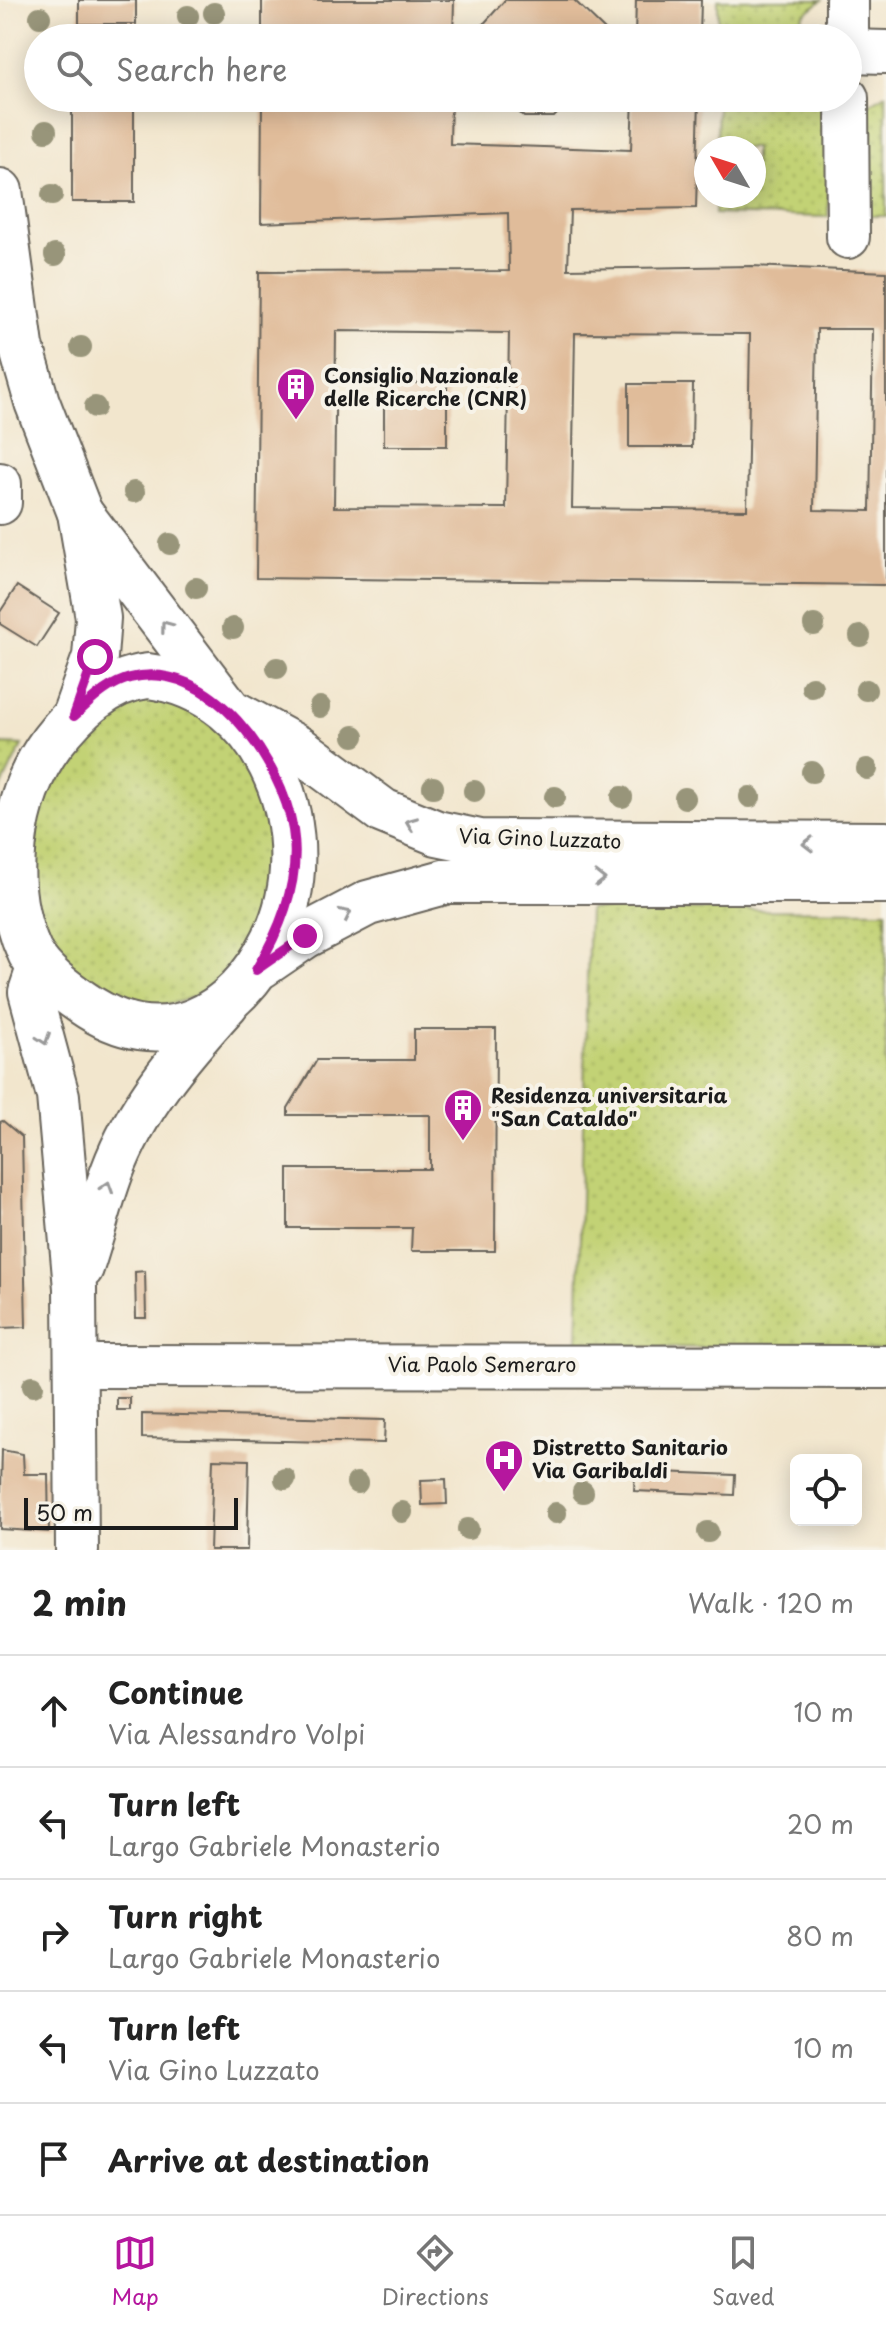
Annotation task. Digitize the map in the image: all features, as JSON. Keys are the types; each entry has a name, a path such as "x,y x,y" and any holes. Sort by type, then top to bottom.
{"main road":[{"path":"0,191 21,346 37,402 80,513 98,618 98,641 91,675 74,716 31,775 12,834 14,911 24,955"},
{"path":"80,513 261,750 276,778 293,832 293,873 280,926 246,982"},
{"name":"Via Gino Luzzato","path":"74,716 119,682 148,676 176,681 298,748 383,811 452,837 496,842 886,844"},
{"name":"Via Gino Luzzato","path":"24,955 90,1008 138,1027 174,1027 210,1014 305,936 368,903 448,881 886,881"}],"street":[{"path":"847,0 847,24"},
{"path":"862,51 886,52"},
{"path":"847,112 848,237"},
{"path":"0,484 0,503"},
{"path":"24,955 30,992 58,1096 75,1288 84,1547"},
{"path":"75,1288 112,1172 138,1117 168,1072 246,982"},
{"name":"Via Paolo Semeraro","path":"77,1366 886,1367"}],"green space":[{"path":"718,0 822,0 804,14 799,24 718,24"},
{"path":"886,94 886,216 868,216 868,105"},
{"path":"718,112 830,112 828,217 715,214 715,208 766,208 766,136 717,136"},
{"path":"135,698 177,701 207,722 249,768 269,823 270,881 253,934 223,976 181,1001 132,1002 76,973 49,944 31,910 32,826 42,794 64,758 89,727 105,714"},
{"path":"0,744 22,745 0,790"},
{"path":"589,909 886,911 886,1350 577,1346"}],"building":[{"path":"79,0 136,0 136,24 79,24"},
{"path":"262,0 454,0 453,24 262,24"},
{"path":"505,0 574,0 599,24 484,24"},
{"path":"636,0 701,0 700,24 635,24"},
{"path":"72,112 134,112 134,202 72,202"},
{"name":"Consiglio Nazionale delle Ricerche (CNR)","path":"262,112 451,112 450,144 631,150 632,112 699,112 698,136 694,136 696,208 570,210 568,269 752,266 886,272 886,585 256,578 259,272 509,271 508,213 261,223","holes":["817,329 873,329 870,511 814,510","336,331 509,333 506,508 334,507","575,333 750,334 747,510 572,508"]},
{"path":"519,112 559,112 554,117 524,117"},
{"path":"384,383 447,383 447,446 384,446"},
{"path":"629,384 693,384 692,447 629,447"},
{"path":"17,586 59,613 37,647 0,624 0,612"},
{"name":"Residenza universitaria \"San Cataldo\"","path":"414,1029 496,1029 495,1251 411,1251 412,1228 288,1228 288,1169 430,1169 430,1115 288,1115 288,1108 317,1060 414,1060"},
{"path":"3,1121 22,1137 26,1327 0,1328 0,1122"},
{"path":"145,1271 146,1318 136,1318 135,1272"},
{"path":"117,1398 130,1398 130,1410 117,1410"},
{"path":"142,1414 385,1420 384,1443 142,1438"},
{"path":"2,1450 23,1454 24,1474 48,1474 49,1532 0,1529"},
{"path":"213,1459 249,1460 247,1550 210,1550"},
{"path":"635,1471 735,1475 734,1495 634,1491"},
{"path":"446,1479 447,1504 422,1505 421,1480"}],"place":[{"name":"Consiglio Nazionale delle Ricerche (CNR)","path":"296,421"},
{"name":"Residenza universitaria \"San Cataldo\"","path":"463,1142"},
{"name":"Distretto Sanitario Via Garibaldi","path":"504,1493"}],"route":[{"path":"95,657 74,716 119,682 133,677 163,677 206,695 230,711 261,750 288,810 294,851 288,901 280,926 256,970 305,936"}]}
